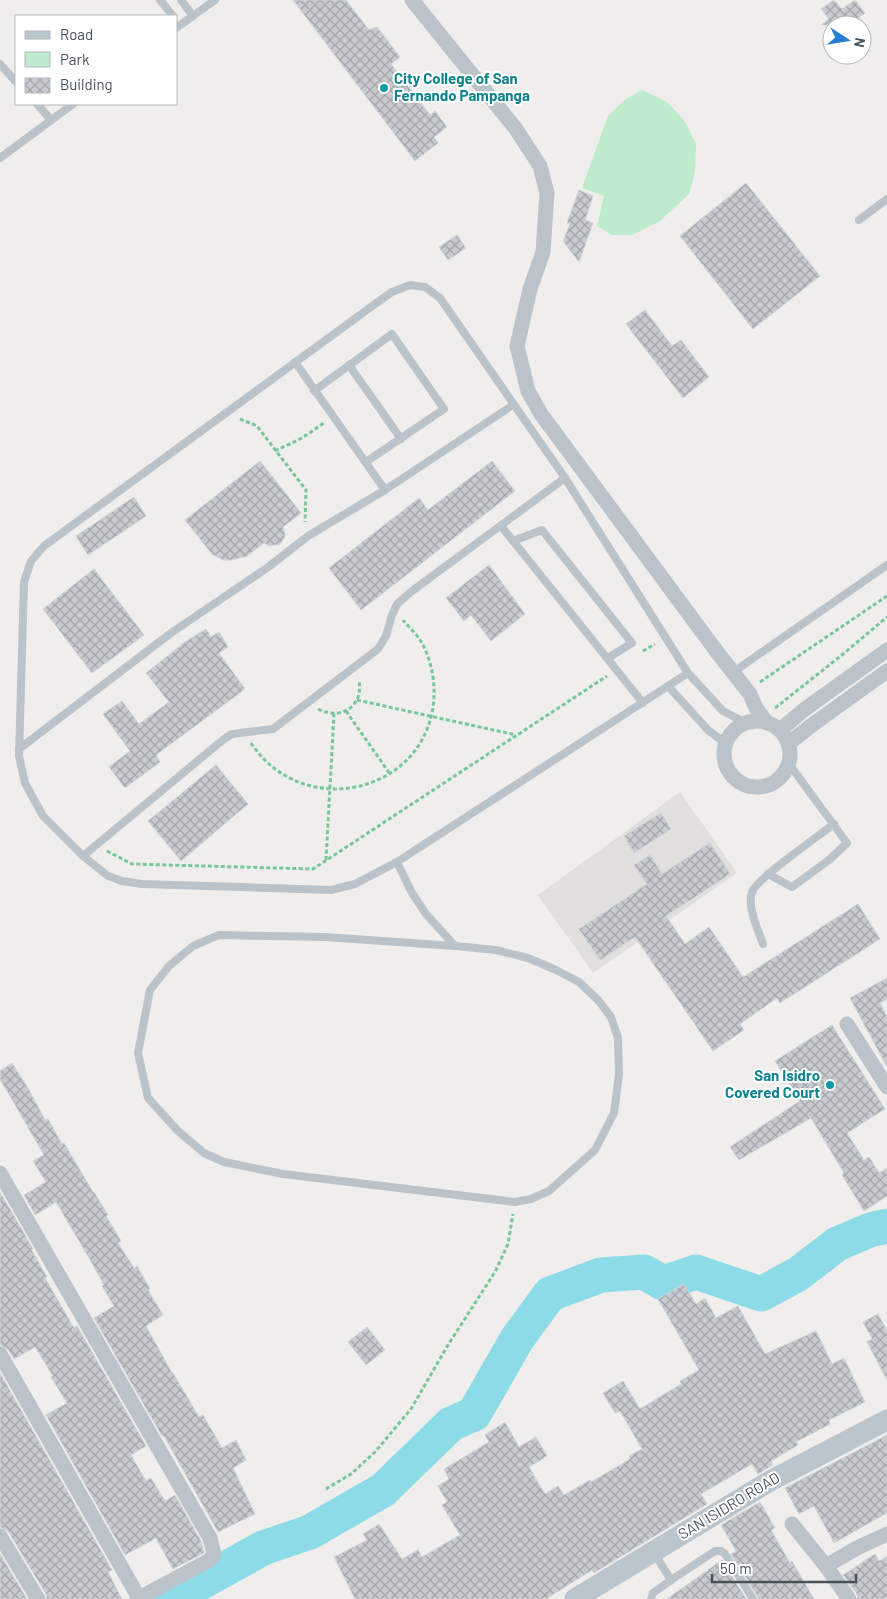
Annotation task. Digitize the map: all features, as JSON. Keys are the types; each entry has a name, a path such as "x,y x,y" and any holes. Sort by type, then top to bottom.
{"main road":[{"name":"SAN ISIDRO ROAD","path":"575,1599 770,1481 887,1420"}],"street":[{"path":"412,0 516,129 540,166 548,194 543,252 530,289 517,346 528,390 541,414 747,691 756,708 770,723 788,744 789,764 784,774 768,786 757,788 746,786 737,782 729,774 723,754 725,743 737,727 757,721 770,723 805,709 887,650"},
{"path":"788,744 887,671"},
{"path":"847,1024 887,1087"},
{"path":"0,1173 205,1530 213,1548 214,1554 210,1560 138,1598 0,1354"},
{"path":"792,1524 826,1566 848,1599"},
{"path":"826,1566 857,1548 887,1534"},
{"path":"0,1536 38,1599"}],"lane":[{"path":"160,0 172,15"},
{"path":"181,0 194,16"},
{"path":"178,24 194,16 214,0"},
{"path":"0,64 15,81"},
{"path":"37,105 51,120"},
{"path":"0,158 72,105"},
{"path":"859,220 887,199"},
{"path":"688,673 397,862 355,884 331,890 122,881 108,876 83,856 42,816 24,783 19,756 24,582 31,561 44,546 295,362 392,292 410,285 425,287 445,304 565,478 688,673 723,711 746,723"},
{"path":"314,391 392,334 444,409 366,462"},
{"path":"295,362 385,490"},
{"path":"349,365 401,439"},
{"path":"19,750 171,633 267,568 311,534 385,490 513,405"},
{"path":"83,856 224,739 232,734 273,730 378,649 386,636 394,610 412,591 565,478"},
{"path":"501,526 643,703"},
{"path":"513,541 542,530 632,643 608,658"},
{"path":"732,673 887,565"},
{"path":"668,686 708,730 725,743"},
{"path":"768,874 792,886 829,860 846,842 789,764"},
{"path":"763,944 750,905 752,891 768,874 834,824"},
{"path":"397,862 412,893 426,914 455,946"},
{"path":"219,935 325,937 455,946 496,950 528,958 579,982 598,1000 611,1017 618,1038 619,1074 614,1113 595,1150 549,1191 531,1199 515,1202 282,1174 224,1162 204,1153 178,1130 148,1098 138,1053 150,990 169,966 193,946 219,935"},
{"path":"651,1599 654,1593 671,1580 715,1551 721,1551 725,1554 753,1599"},
{"path":"652,1552 671,1580"}],"path":[{"path":"226,413 257,426 306,490 305,521 311,534"},
{"path":"275,451 302,438 333,418"},
{"path":"747,691 887,596"},
{"path":"244,732 258,753 281,774 311,786 344,790 376,782 404,764 424,737 431,716 434,705 433,672 420,641 394,610"},
{"path":"770,723 842,655 887,617"},
{"path":"100,842 108,853 132,864 313,869 666,637"},
{"path":"310,701 325,713 334,714 346,711 357,700 360,691 360,682 353,668"},
{"path":"357,700 516,735"},
{"path":"346,711 390,774"},
{"path":"326,860 334,714"},
{"path":"326,1489 352,1474 375,1452 411,1409 494,1272 508,1244 515,1202"}],"shaded area":[{"path":"680,792 737,873 593,973 538,895"}],"green space":[{"path":"642,90 667,102 684,120 696,144 695,172 689,194 660,221 632,235 612,235 597,226 604,196 582,188 608,116 626,99"}],"building":[{"name":"City College of San Fernando Pampanga","path":"293,0 346,0 369,30 377,27 400,57 391,64 430,115 435,111 447,127 434,137 438,143 415,161"},
{"path":"834,0 842,9 855,0 865,13 862,15 826,15 821,9"},
{"path":"746,183 820,276 753,329 680,236"},
{"path":"579,190 593,196 585,220 593,223 579,262 563,241 570,224 567,223"},
{"path":"457,235 466,248 448,260 439,247"},
{"path":"645,310 672,346 681,340 709,377 683,398 626,324"},
{"path":"260,461 301,513 283,527 285,534 280,544 270,546 264,543 247,556 223,560 212,554 185,520"},
{"path":"492,461 515,491 361,610 329,568 419,498 428,510"},
{"path":"134,497 146,516 88,555 76,536"},
{"path":"489,565 525,614 491,641 471,615 464,621 446,598"},
{"path":"94,569 144,635 92,673 43,609"},
{"path":"206,629 211,637 219,632 228,647 219,653 245,689 156,755 160,762 125,788 109,767 130,751 103,714 122,701 139,724 169,702 146,673 185,642"},
{"path":"216,765 248,804 181,861 148,821"},
{"path":"661,813 671,829 634,853 624,836"},
{"path":"710,843 730,874 666,916 685,944 709,927 743,977 858,904 880,939 780,1003 777,998 740,1024 744,1030 713,1051 635,937 600,960 579,929 647,884 634,865 650,855 662,874"},
{"path":"887,978 887,999 880,1003 887,1017 887,1067 850,998"},
{"name":"San Isidro Covered Court","path":"832,1025 885,1109 847,1133 864,1160 869,1157 879,1173 887,1168 887,1196 864,1211 811,1118 739,1160 730,1147 800,1101 775,1061"},
{"path":"12,1063 45,1120 48,1119 62,1144 64,1143 108,1215 106,1216 121,1241 118,1243 134,1268 137,1266 150,1289 148,1290 163,1315 146,1326 172,1373 199,1417 203,1415 222,1448 236,1440 246,1460 233,1468 255,1514 218,1532 94,1318 114,1306 102,1286 104,1285 92,1263 56,1202 35,1215 24,1195 46,1182 33,1161 44,1155 0,1079 0,1071"},
{"path":"0,1192 33,1249 31,1249 47,1277 45,1278 74,1328 77,1326 146,1446 131,1455 146,1481 151,1478 165,1501 175,1495 201,1541 204,1553 173,1569 156,1538 125,1555 46,1415 67,1403 51,1377 53,1376 35,1347 14,1359 8,1349 0,1345"},
{"path":"684,1284 696,1304 705,1298 716,1318 738,1306 765,1354 816,1331 832,1364 844,1358 865,1402 829,1420 830,1424 796,1442 798,1445 771,1461 773,1465 758,1474 752,1464 701,1494 707,1504 594,1573 592,1570 546,1599 355,1599 334,1557 367,1540 363,1534 379,1524 402,1559 418,1550 422,1557 460,1535 442,1505 447,1502 438,1486 449,1479 444,1469 489,1442 485,1435 505,1422 519,1447 536,1437 547,1456 529,1467 545,1494 558,1486 564,1495 590,1480 591,1482 630,1459 629,1456 642,1449 620,1411 615,1413 603,1393 623,1381 640,1409 681,1384 680,1381 699,1370 658,1299"},
{"path":"878,1314 887,1331 887,1380 867,1342 872,1339 863,1322"},
{"path":"367,1327 385,1350 366,1365 348,1342"},
{"path":"0,1373 112,1570 108,1572 122,1599 47,1599 46,1594 8,1531 0,1527"},
{"path":"887,1435 887,1513 834,1543 814,1506 799,1514 785,1488"},
{"path":"760,1502 775,1528 771,1530 814,1599 759,1599 731,1554 736,1551 721,1525"},
{"path":"0,1554 27,1599 0,1599"},
{"path":"875,1554 879,1561 887,1556 887,1599 858,1599 857,1594 843,1575"},
{"path":"722,1560 746,1599 667,1599"}],"waterway":[{"path":"171,1599 263,1548 310,1532 383,1490 451,1424 474,1414 517,1339 550,1294 601,1275 644,1272 663,1283 696,1272 761,1294 798,1274 837,1244 870,1230 887,1226"}],"place":[{"name":"City College of San Fernando Pampanga","path":"384,88"},
{"name":"San Isidro Covered Court","path":"830,1085"}]}
